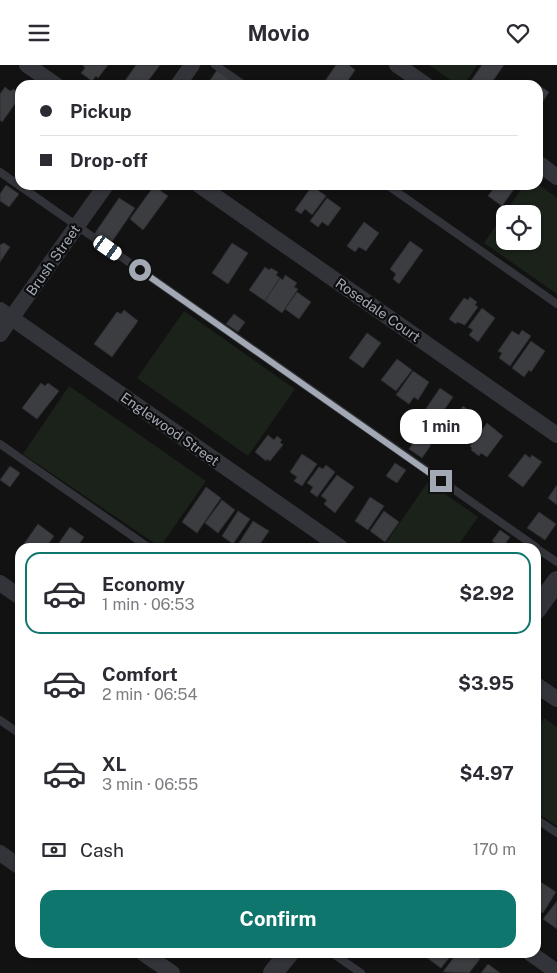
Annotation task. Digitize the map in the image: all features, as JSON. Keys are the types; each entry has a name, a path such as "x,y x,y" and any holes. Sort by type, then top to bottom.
{"street":[{"path":"27,65 49,80"},
{"path":"182,80 192,65"},
{"path":"397,65 419,80"},
{"path":"543,167 557,177"},
{"name":"Brush Street","path":"0,334 6,314 77,226 102,190"},
{"name":"Rosedale Court","path":"206,190 557,435"},
{"name":"Englewood Street","path":"6,314 334,543"},
{"path":"541,603 557,581"},
{"path":"0,583 15,594"},
{"path":"541,688 557,699"},
{"path":"0,853 15,864"},
{"path":"150,958 172,973"},
{"path":"274,973 284,958"},
{"path":"537,958 557,972"}],"lane":[{"path":"215,65 237,80"},
{"path":"0,172 15,183"},
{"path":"26,190 529,543"},
{"path":"394,190 557,304"},
{"path":"0,443 142,543"},
{"path":"541,551 557,562"},
{"path":"0,720 15,730"},
{"path":"541,822 557,833"},
{"path":"339,958 361,973"}],"shaded area":[{"path":"429,65 477,65 467,80 451,80"},
{"path":"543,188 557,198 557,294 484,243 496,226 496,250 541,250 541,205 510,205 521,190 543,190"},
{"path":"184,311 295,389 248,456 137,378"},
{"path":"69,386 206,481 163,543 154,543 23,454"},
{"path":"428,482 478,517 460,543 386,543"},
{"path":"544,718 557,727 557,826 541,815 541,722"}],"building":[{"path":"83,65 108,65 98,78 96,76 93,80 81,73 85,68"},
{"path":"136,65 160,65 149,80 126,80"},
{"path":"336,65 349,65 355,70 348,80 326,80"},
{"path":"482,65 504,65 494,80 471,80"},
{"path":"217,70 231,80 210,80"},
{"path":"5,87 10,91 15,90 15,104 2,122 0,120 0,94"},
{"path":"543,88 549,92 543,101"},
{"path":"6,185 19,194 9,207 0,201 0,194"},
{"path":"151,190 160,190 168,196 143,230 130,219"},
{"path":"309,190 318,190 326,196 312,215 305,209 301,214 295,210"},
{"path":"492,190 513,190 503,205 488,196"},
{"path":"119,198 135,208 109,246 93,236"},
{"path":"327,198 341,208 328,226 322,222 318,227 310,221"},
{"path":"364,222 379,233 366,251 359,247 355,252 347,246"},
{"path":"410,241 423,250 399,284 393,279 396,274 390,269"},
{"path":"4,243 10,247 0,262 0,245"},
{"path":"232,243 248,253 228,284 212,273"},
{"path":"265,267 278,272 276,275 280,278 265,301 249,290"},
{"path":"285,275 297,283 294,287 298,289 282,313 265,301 280,278 283,280"},
{"path":"297,292 311,302 299,319 285,309"},
{"path":"470,297 477,302 475,305 478,307 465,325 457,322 456,324 449,319 464,298 468,300"},
{"path":"482,308 495,318 478,342 469,335 473,330 468,327"},
{"path":"124,310 138,321 112,357 94,344 117,312 121,314"},
{"path":"234,314 245,322 238,332 226,324"},
{"path":"522,330 531,336 510,366 499,358 502,353 498,351 512,331 519,335"},
{"path":"367,333 381,343 363,368 349,358"},
{"path":"531,341 545,351 531,372 529,370 524,377 512,368"},
{"path":"397,359 412,370 396,391 381,380"},
{"path":"413,371 429,382 418,400 414,397 409,404 396,395"},
{"path":"41,383 45,386 48,383 59,391 37,419 22,408"},
{"path":"440,388 453,397 440,416 437,414 433,420 423,413"},
{"path":"463,406 478,417 460,440 445,429"},
{"path":"487,423 503,436 487,457 481,453 479,456 471,450 470,446"},
{"path":"268,435 274,440 277,436 282,440 280,442 283,445 270,461 267,459 266,461 255,452"},
{"path":"418,436 431,445 422,458 409,449"},
{"path":"302,454 317,464 302,486 294,481 297,477 290,472"},
{"path":"525,454 530,458 532,455 542,462 523,487 508,476"},
{"path":"395,463 406,470 397,483 386,476"},
{"path":"326,465 335,472 317,497 310,492 313,487 307,483 319,467 323,469"},
{"path":"10,466 20,473 10,487 0,480"},
{"path":"337,475 354,487 335,513 324,504 327,500 321,496"},
{"path":"557,485 557,505 548,498"},
{"path":"206,487 221,498 197,533 182,522"},
{"path":"370,497 384,506 368,530 355,521"},
{"path":"222,500 235,510 218,533 205,523"},
{"path":"238,511 250,519 234,543 222,536"},
{"path":"384,511 399,522 385,542 370,531"},
{"path":"539,512 556,524 545,540 527,528"},
{"path":"253,521 269,531 261,543 239,543"},
{"path":"38,524 54,536 49,543 24,543"},
{"path":"70,527 84,537 80,543 59,543"},
{"path":"500,530 510,537 506,543 495,543 492,541"},
{"path":"541,882 556,892 543,913 541,912"},
{"path":"557,901 557,929 543,919"},
{"path":"427,958 449,958 441,968"},
{"path":"453,958 480,959 469,973 443,972"},
{"path":"488,964 500,973 481,973"}],"route":[{"path":"140,270 441,481"}]}
